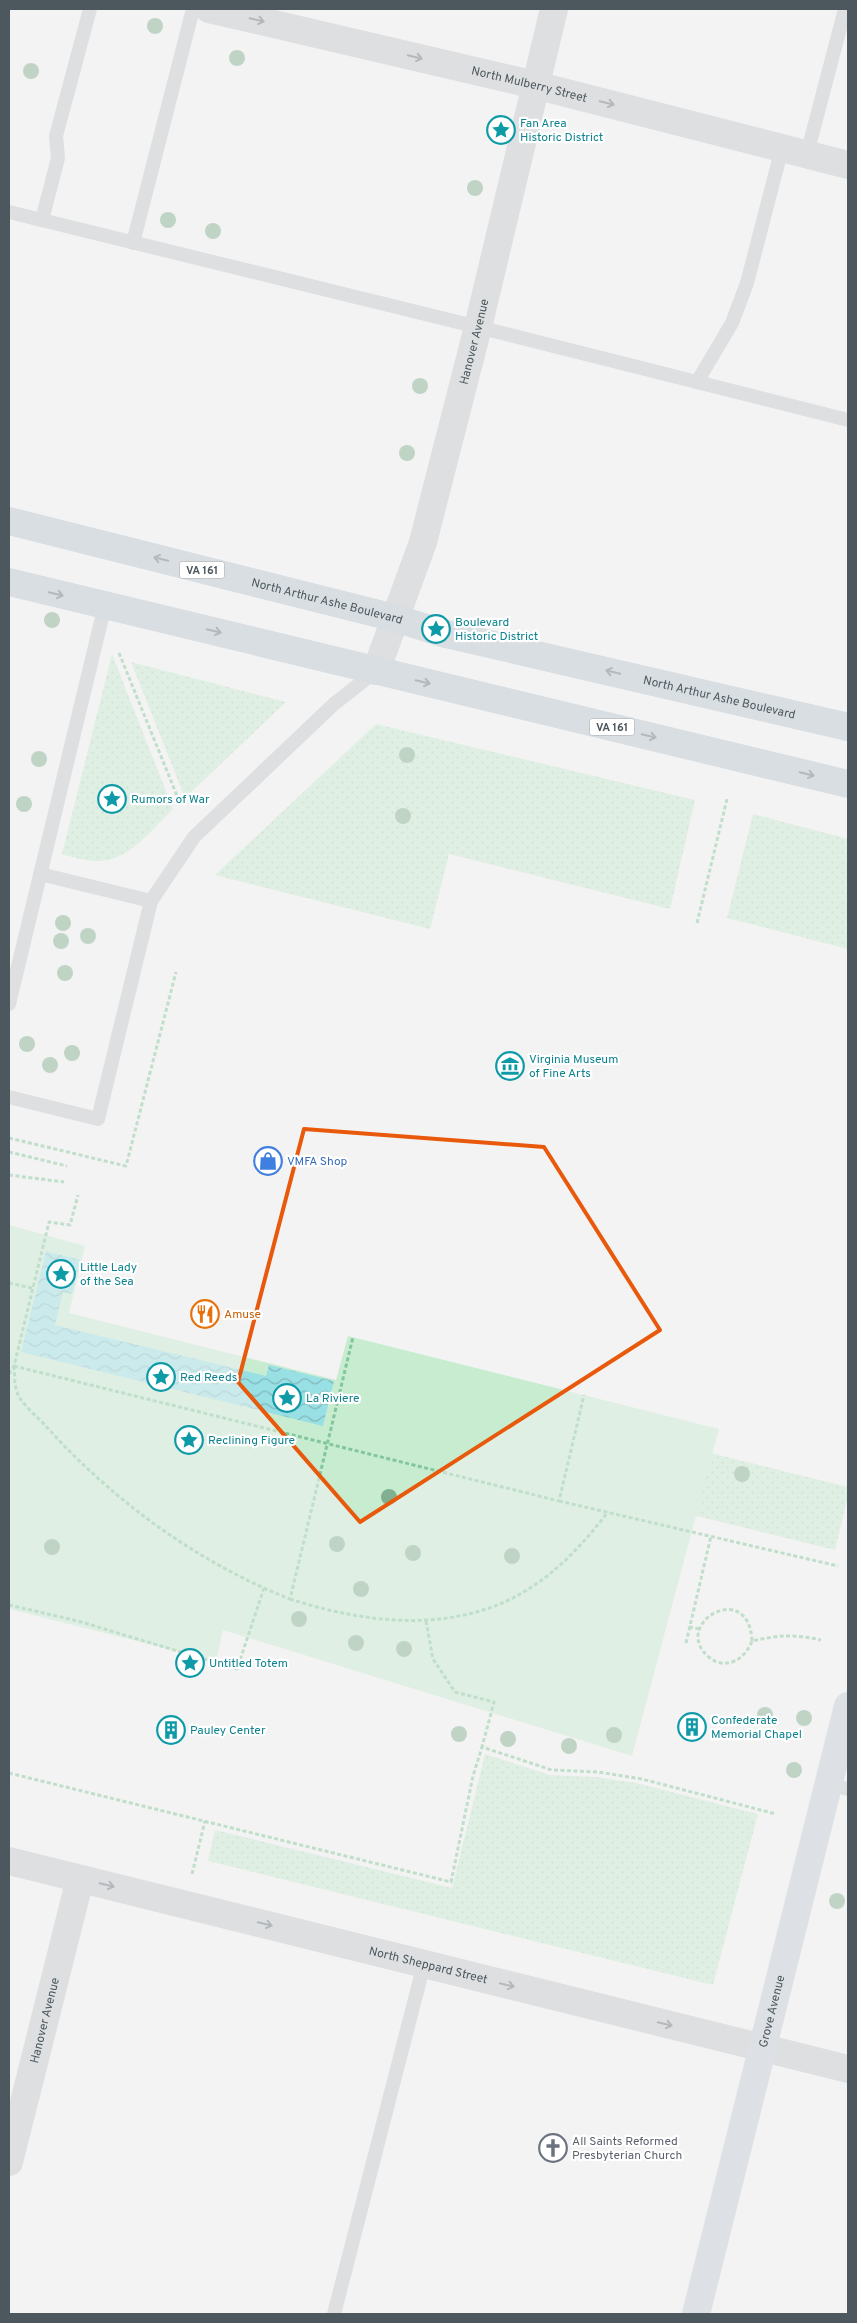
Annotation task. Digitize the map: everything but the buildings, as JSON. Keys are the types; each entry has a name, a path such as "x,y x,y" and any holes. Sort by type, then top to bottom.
{"main road":[{"name":"North Arthur Ashe Boulevard","path":"9,521 395,618 442,633 848,726"},
{"name":"VA 161","path":"9,582 848,784"},
{"name":"Grove Avenue","path":"696,2314 763,2048 838,1786 848,1706"}],"street":[{"name":"North Mulberry Street","path":"209,9 535,85 848,165"},
{"name":"Hanover Avenue","path":"376,671 424,542 478,327 554,9"},
{"name":"North Sheppard Street","path":"9,1861 848,2069"},
{"name":"Hanover Avenue","path":"9,2162 80,1879"}],"lane":[{"path":"42,220 58,158 56,136 90,9"},
{"path":"134,243 193,9"},
{"path":"697,382 732,323 845,9"},
{"path":"9,212 848,420"},
{"path":"10,995 105,605"},
{"path":"9,1097 98,1119 151,901 194,837 334,704 376,671"},
{"path":"40,874 151,901"},
{"path":"334,2314 424,1964"}],"path":[{"path":"118,651 180,803"},
{"path":"697,923 727,799"},
{"path":"9,1152 67,1166"},
{"path":"9,1175 64,1182"},
{"path":"9,1374 14,1366 49,1222 70,1225 78,1194"},
{"path":"9,1282 32,1288"},
{"path":"290,1599 352,1337"},
{"path":"14,1366 559,1501 838,1566"},
{"path":"14,1366 17,1394 86,1469 150,1520 182,1543 223,1568 290,1599 342,1614 374,1619 426,1621 450,1619 507,1601 535,1585 563,1563 590,1536 608,1512"},
{"path":"559,1501 584,1395"},
{"path":"686,1643 711,1536"},
{"path":"9,1605 78,1621 237,1669 264,1588"},
{"path":"726,1610 735,1611 749,1623 752,1640 749,1649 737,1661 720,1662 712,1660 701,1647 700,1630 703,1621 709,1614 726,1610"},
{"path":"9,1773 451,1882 474,1776 494,1702 455,1692 433,1659 426,1621"},
{"path":"690,1627 700,1630"},
{"path":"752,1640 781,1635 820,1640"},
{"path":"482,1747 552,1770 598,1772 642,1779 776,1814"},
{"path":"192,1875 206,1821"}],"highlighted area":[{"path":"304,1129 544,1147 660,1330 360,1522 238,1382"}],"green space":[{"path":"112,654 173,809 147,836 128,852 106,861 93,861 62,854"},
{"path":"131,662 286,702 185,798"},
{"path":"376,724 695,800 670,909 449,854 430,929 215,875"},
{"path":"753,814 848,839 848,949 727,918"},
{"path":"9,1225 85,1246 69,1313 336,1380 348,1336 719,1429 632,1756 223,1630 216,1661 9,1609"},
{"path":"586,1422 848,1487 848,1496 835,1550 571,1485"},
{"path":"485,1754 550,1775 596,1777 636,1783 758,1814 713,1985 208,1861 215,1830 452,1888"}],"water":[{"path":"46,1251 80,1260 72,1294 63,1292 55,1325 266,1376 269,1365 334,1381 323,1426 21,1352"}],"place":[{"name":"Fan Area Historic District","path":"501,130"},
{"name":"Boulevard Historic District","path":"436,629"},
{"name":"Rumors of War","path":"112,799"},
{"name":"Virginia Museum of Fine Arts","path":"510,1066"},
{"name":"VMFA Shop","path":"268,1161"},
{"name":"Little Lady of the Sea","path":"61,1274"},
{"name":"Amuse","path":"205,1314"},
{"name":"Red Reeds","path":"161,1377"},
{"name":"La Riviere","path":"287,1398"},
{"name":"Reclining Figure","path":"189,1440"},
{"name":"Untitled Totem","path":"190,1663"},
{"name":"Confederate Memorial Chapel","path":"692,1727"},
{"name":"Pauley Center","path":"171,1730"},
{"name":"All Saints Reformed Presbyterian Church","path":"553,2148"}]}
